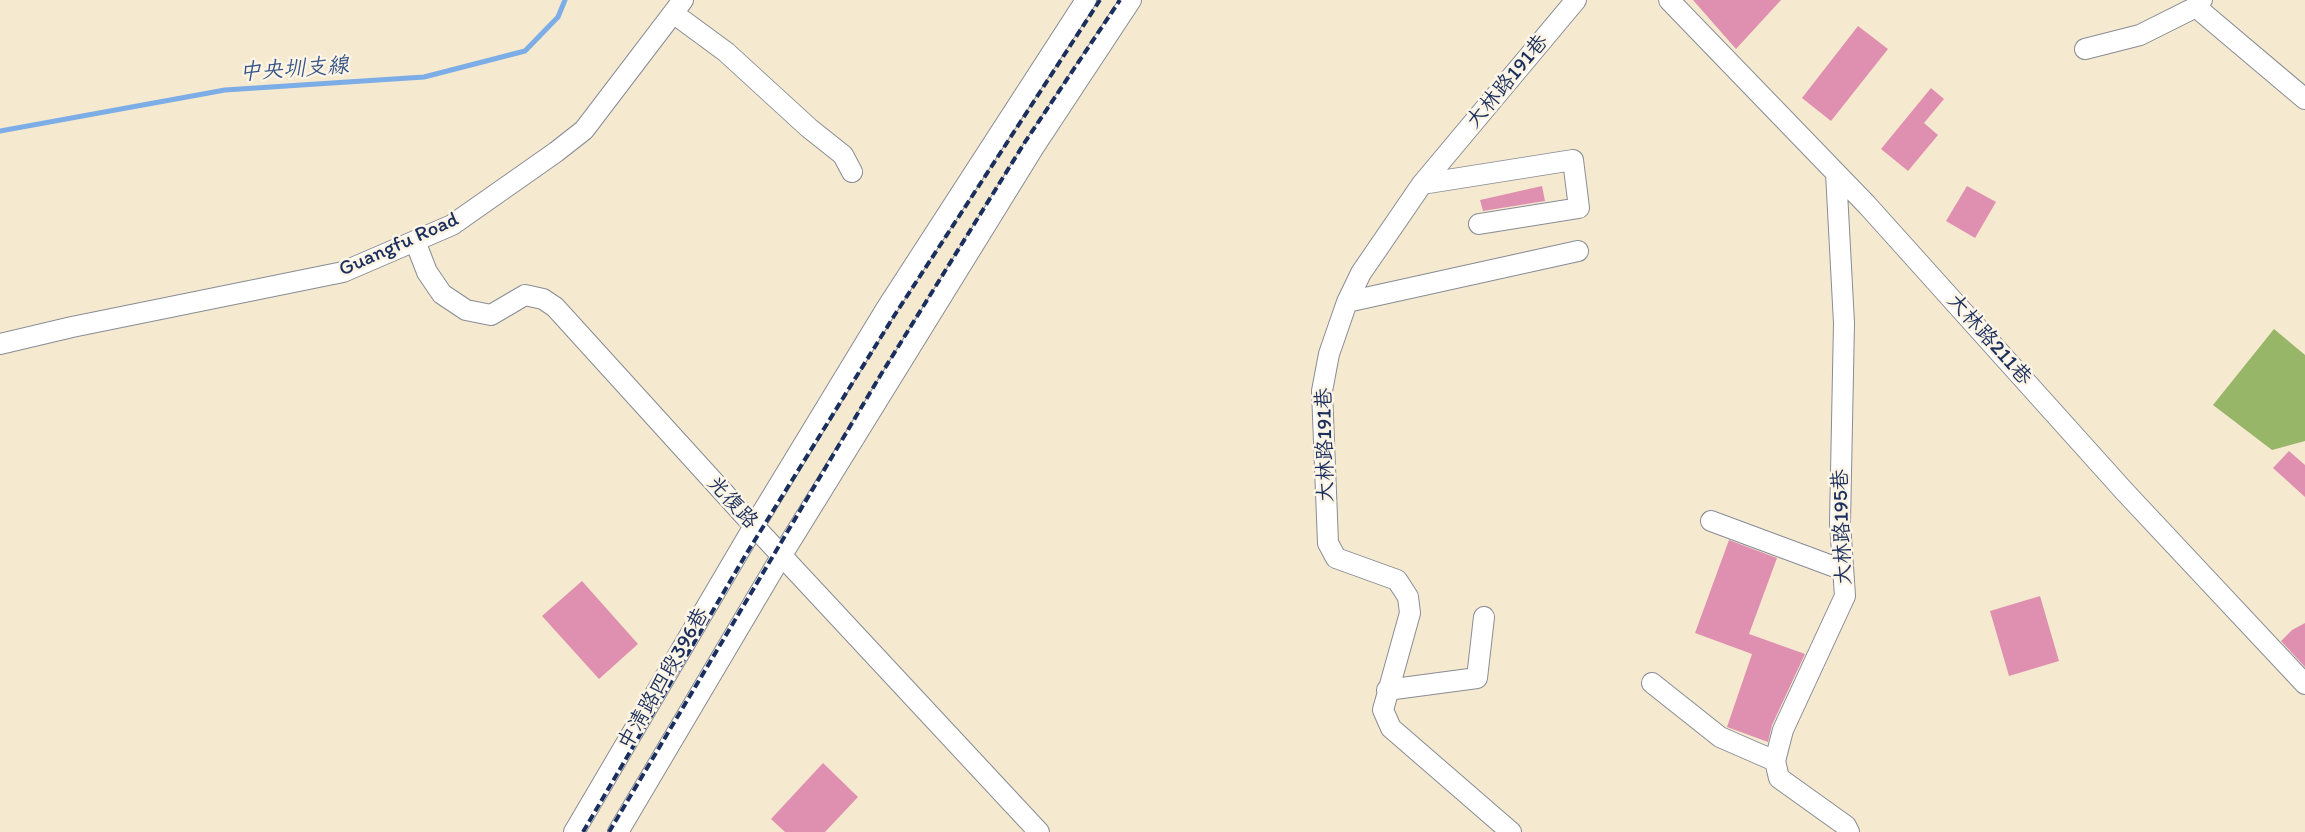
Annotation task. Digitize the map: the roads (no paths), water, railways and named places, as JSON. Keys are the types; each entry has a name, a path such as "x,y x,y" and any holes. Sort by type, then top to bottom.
{"street":[{"name":"中清路四段396巷","path":"574,832 754,526 886,309 1086,0"},
{"name":"中清路四段396巷","path":"618,832 782,555 1034,147 1132,0"},
{"name":"大林路191巷","path":"1511,832 1391,728 1383,710 1387,690 1410,613 1408,597 1397,580 1336,558 1328,543 1322,391 1329,354 1347,302 1360,273 1422,184 1576,0"},
{"name":"大林路211巷","path":"1669,0 1836,172 2125,492 2305,684"},
{"path":"2085,50 2140,35 2199,3 2305,99"},
{"path":"678,6 809,128 843,155 852,172"},
{"name":"Guangfu Road","path":"0,344 72,327 343,272 452,225 556,152 584,130 678,6"},
{"path":"1422,184 1574,160 1579,208 1479,224"},
{"name":"大林路195巷","path":"1775,761 1782,730 1845,596 1840,523 1844,323 1836,172"},
{"name":"光復路","path":"415,241 428,272 442,294 466,310 491,315 525,295 543,299 554,307 754,526 1039,832"},
{"path":"1347,302 1578,250"},
{"path":"1711,521 1843,570"},
{"path":"1387,690 1477,678 1484,617"},
{"path":"1652,683 1720,737 1775,761 1779,778 1846,826 1849,832"}],"waterway":[{"name":"中央圳支線","path":"0,131 225,90 424,77 525,51 558,17 565,0"}],"railway":[{"path":"583,832 745,556 894,316 1100,0"},
{"path":"609,832 880,376 1025,142 1120,0"}]}
